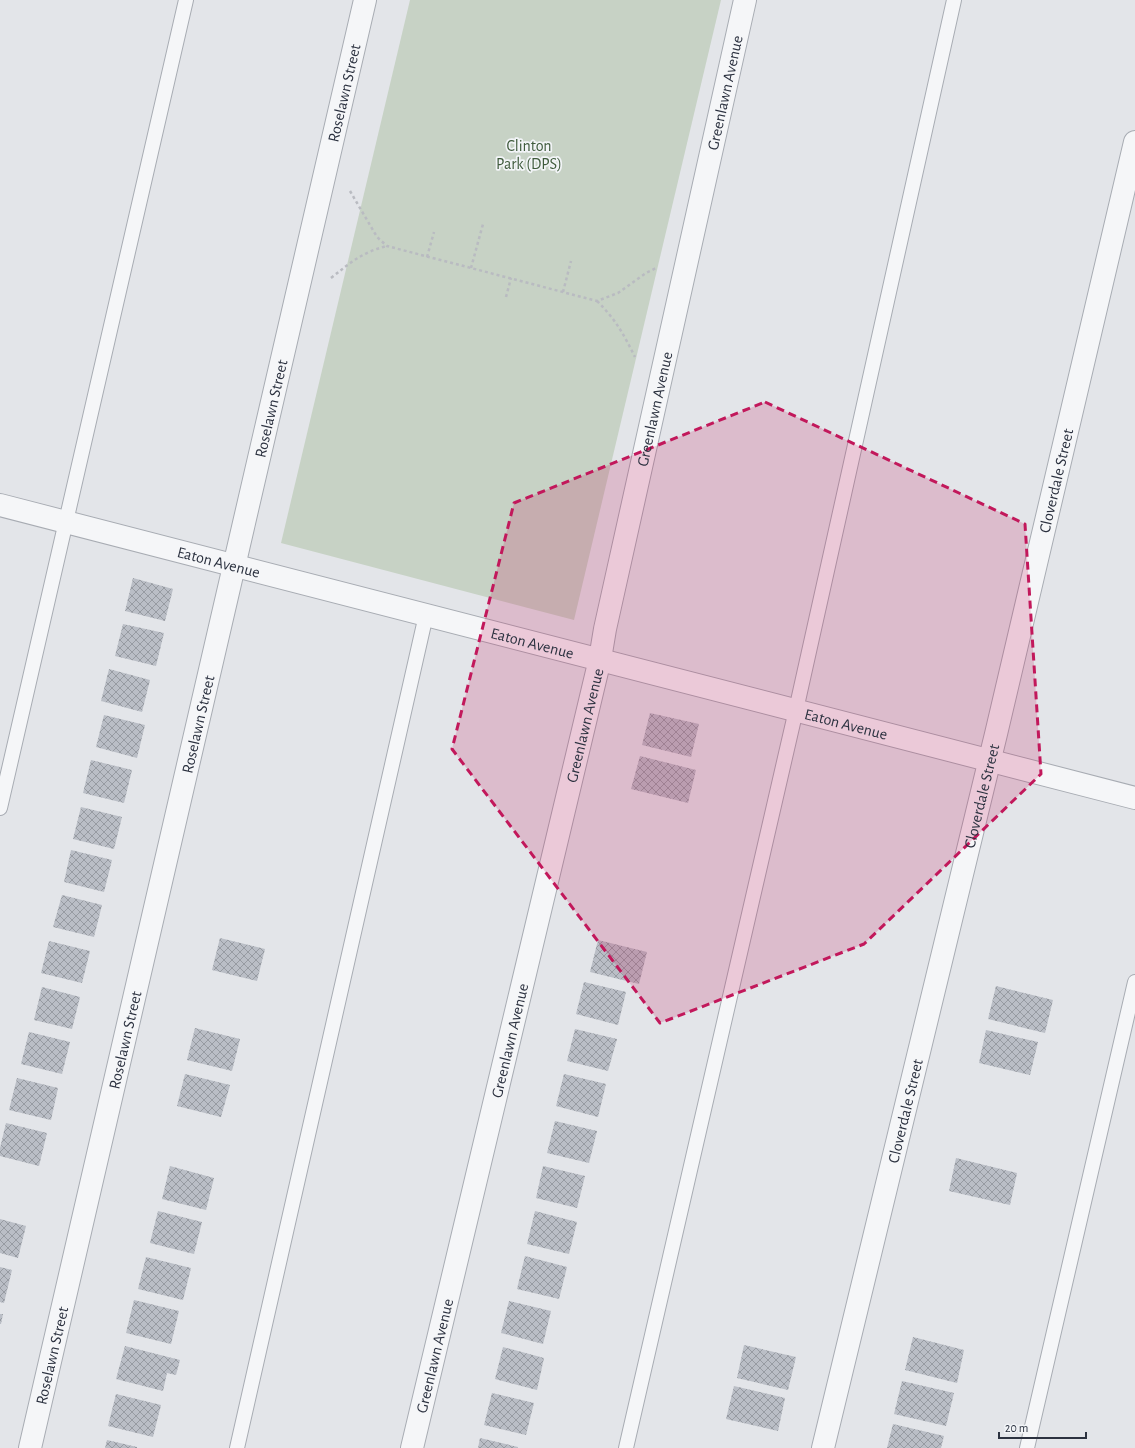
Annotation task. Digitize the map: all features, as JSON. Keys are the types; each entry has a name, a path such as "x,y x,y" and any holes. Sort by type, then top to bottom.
{"street":[{"name":"Roselawn Street","path":"30,1448 365,0"},
{"name":"Greenlawn Avenue","path":"412,1448 600,659 605,629 745,0"},
{"name":"Cloverdale Street","path":"823,1448 990,759 1135,142"},
{"name":"Eaton Avenue","path":"0,505 990,759 1135,798"}],"lane":[{"path":"0,808 186,0"},
{"path":"626,1448 796,710 954,0"},
{"path":"237,1448 426,614"},
{"path":"1027,1448 1135,982"}],"path":[{"path":"350,191 377,237 387,246 597,301 621,329 635,357"},
{"path":"471,268 482,224"},
{"path":"427,257 434,232"},
{"path":"331,278 352,261 372,250 387,246"},
{"path":"563,292 570,261"},
{"path":"597,301 618,293 656,268"},
{"path":"506,297 511,278"}],"highlighted area":[{"path":"765,402 1025,524 1041,774 864,944 660,1023 452,749 514,503"}],"green space":[{"name":"Clinton Park (DPS)","path":"410,0 721,0 574,620 281,543"}],"building":[{"path":"133,578 173,589 165,621 125,611"},
{"path":"123,624 164,633 156,666 115,656"},
{"path":"109,669 150,680 142,712 101,701"},
{"path":"650,713 699,724 691,757 642,745"},
{"path":"104,715 145,725 137,758 96,747"},
{"path":"640,756 696,770 688,803 631,789"},
{"path":"91,760 132,770 124,803 83,793"},
{"path":"81,807 122,817 114,849 73,839"},
{"path":"71,850 112,860 104,892 64,882"},
{"path":"62,895 102,905 94,937 53,927"},
{"path":"220,938 265,949 257,981 212,970"},
{"path":"598,940 647,952 639,984 590,972"},
{"path":"49,941 90,951 82,983 41,973"},
{"path":"584,982 626,992 618,1025 576,1014"},
{"path":"996,986 1053,1000 1045,1033 988,1019"},
{"path":"42,987 80,997 72,1029 34,1020"},
{"path":"195,1028 240,1039 232,1071 187,1060"},
{"path":"575,1029 617,1039 608,1071 567,1061"},
{"path":"986,1030 1038,1042 1030,1075 979,1063"},
{"path":"29,1032 70,1042 62,1074 21,1064"},
{"path":"185,1074 230,1085 221,1117 177,1106"},
{"path":"564,1074 606,1084 598,1117 556,1106"},
{"path":"17,1078 58,1088 51,1120 9,1110"},
{"path":"555,1121 597,1131 589,1163 547,1153"},
{"path":"6,1123 47,1133 39,1166 0,1156 0,1148"},
{"path":"956,1158 1017,1173 1010,1205 949,1191"},
{"path":"170,1166 214,1178 206,1210 162,1199"},
{"path":"543,1166 585,1176 577,1208 536,1198"},
{"path":"158,1211 202,1222 194,1254 150,1243"},
{"path":"535,1211 577,1222 569,1254 527,1244"},
{"path":"0,1219 26,1226 18,1258 0,1253"},
{"path":"525,1256 567,1267 559,1299 517,1289"},
{"path":"146,1257 191,1268 183,1300 138,1289"},
{"path":"0,1267 12,1270 4,1303 0,1302"},
{"path":"134,1300 179,1311 171,1344 126,1333"},
{"path":"509,1301 551,1311 543,1344 501,1333"},
{"path":"0,1314 3,1314 1,1324 0,1324"},
{"path":"913,1337 964,1350 957,1383 905,1370"},
{"path":"744,1345 796,1357 788,1390 737,1378"},
{"path":"125,1346 180,1360 176,1375 167,1373 163,1391 116,1379"},
{"path":"503,1347 544,1358 537,1390 495,1379"},
{"path":"902,1381 954,1393 946,1426 894,1414"},
{"path":"734,1386 785,1398 778,1431 726,1419"},
{"path":"492,1393 534,1403 526,1435 484,1425"},
{"path":"116,1394 161,1405 153,1437 108,1426"},
{"path":"893,1424 944,1436 941,1448 887,1448"},
{"path":"480,1438 518,1447 518,1448 478,1448"},
{"path":"107,1440 137,1447 137,1448 105,1448"}]}
